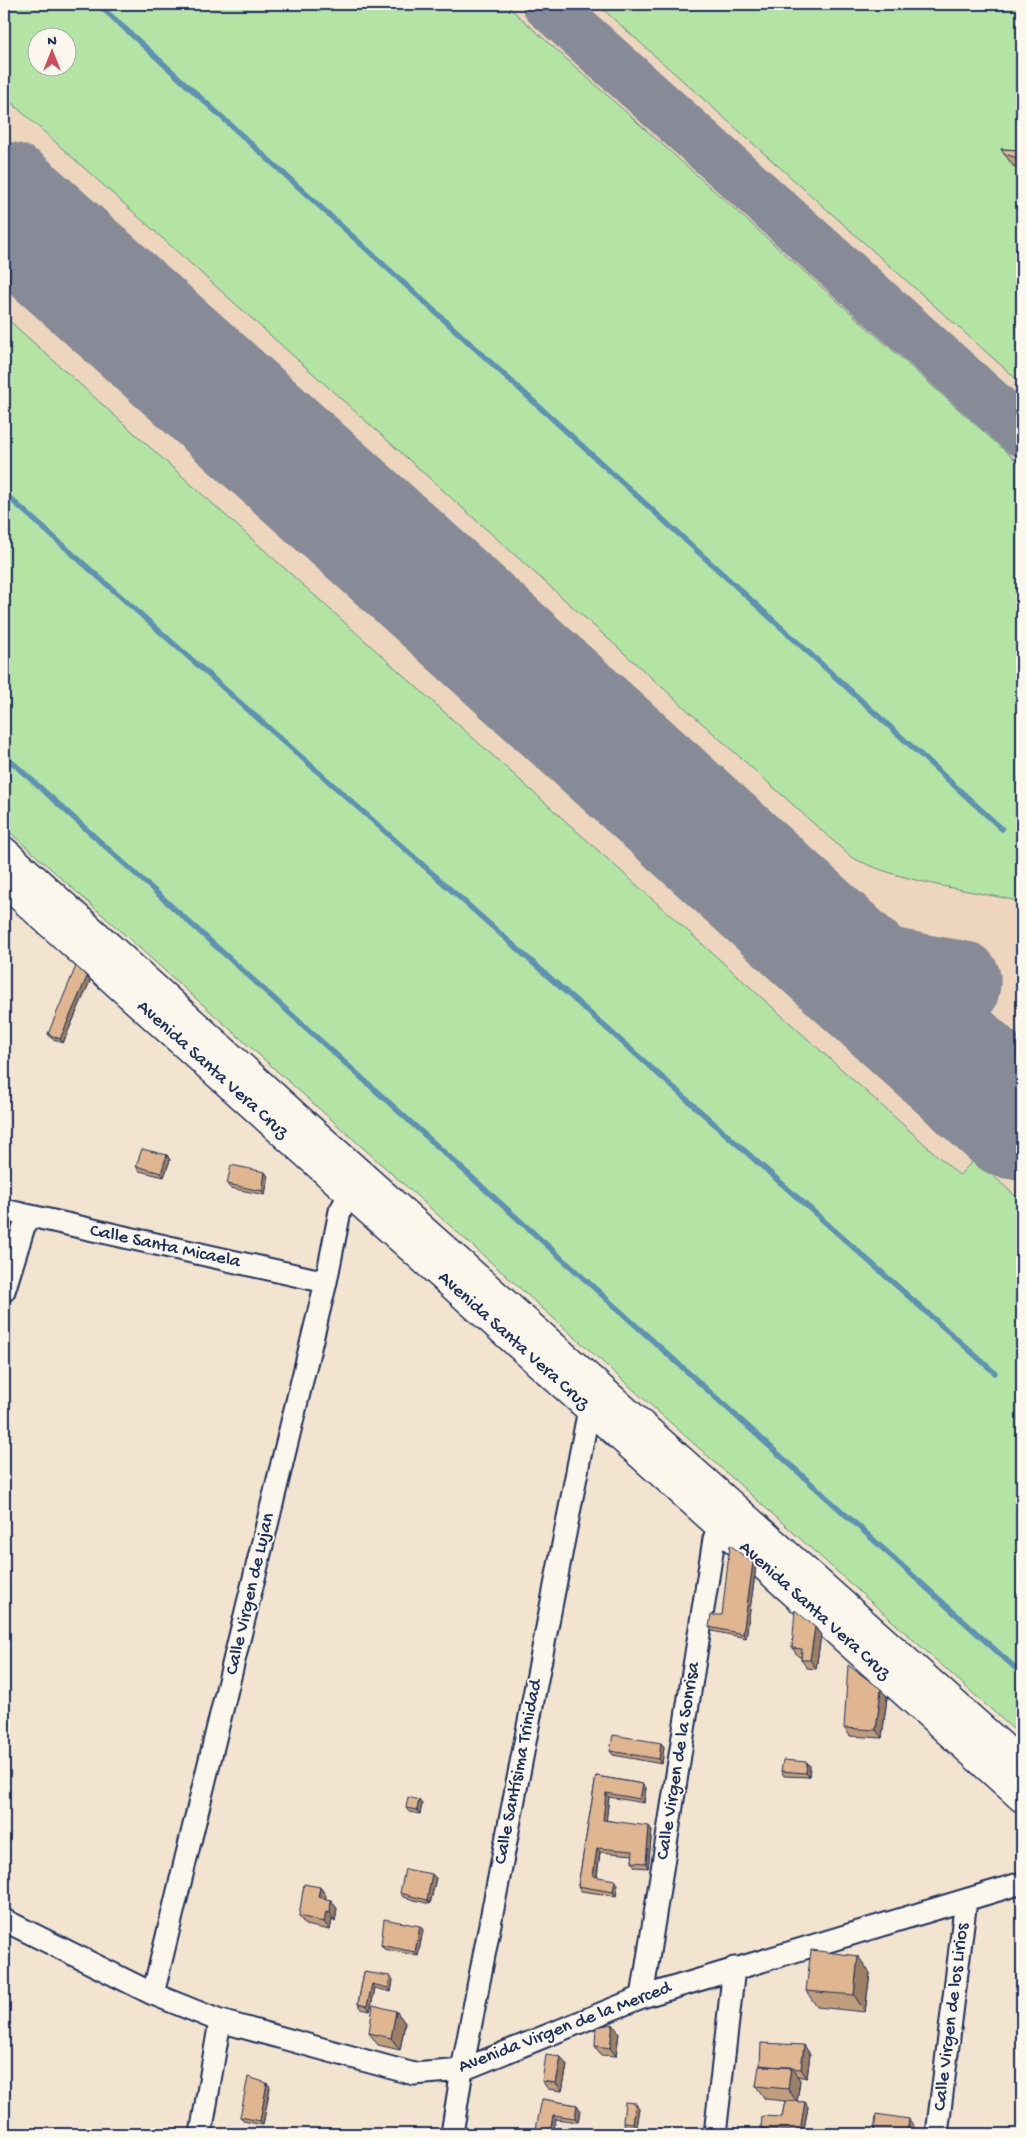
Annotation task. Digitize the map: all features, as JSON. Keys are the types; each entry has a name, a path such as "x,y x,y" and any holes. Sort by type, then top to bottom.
{"main road":[{"name":"Avenida Santa Vera Cruz","path":"4,851 323,1141 1022,1764"},
{"name":"Avenida Santa Vera Cruz","path":"4,882 1022,1798"}],"street":[{"name":"Calle Virgen de Lujan","path":"153,1994 326,1282 340,1211 350,1194"},
{"name":"Calle Santa Micaela","path":"4,1210 27,1217 326,1282"},
{"path":"4,1291 27,1217"},
{"name":"Calle Santísima Trinidad","path":"452,2134 462,2070 589,1409"},
{"name":"Calle Virgen de la Sonrisa","path":"642,1997 714,1539 720,1526"},
{"name":"Avenida Virgen de la Merced","path":"4,1920 153,1994 220,2022 414,2074 462,2070 642,1997 1022,1883"},
{"name":"Calle Virgen de los Lirios","path":"937,2134 966,1900"},
{"path":"715,2134 734,1968"},
{"path":"201,2134 220,2022"}],"shaded area":[{"path":"4,4 1022,4 1022,1737 4,827"}],"green space":[{"path":"4,4 505,4 1022,466 1022,905 1013,900 889,873 851,857 4,96"},
{"path":"597,4 1022,4 1022,384"},
{"path":"4,316 959,1175 975,1159 1022,1202 1022,1737 4,827"}],"building":[{"path":"1022,112 1022,120 1018,118 1017,114"},
{"path":"1001,149 1022,150 1022,159 1004,154"},
{"path":"76,966 87,977 60,1039 48,1034"},
{"path":"142,1149 167,1155 161,1173 136,1166"},
{"path":"231,1165 265,1172 262,1191 227,1184"},
{"path":"730,1545 753,1563 743,1634 709,1627 711,1615 722,1615"},
{"path":"795,1610 815,1627 810,1660 801,1660 802,1649 792,1648"},
{"path":"848,1665 881,1689 876,1730 844,1728"},
{"path":"613,1735 661,1743 659,1759 610,1751"},
{"path":"783,1760 807,1762 806,1773 781,1771"},
{"path":"596,1776 643,1784 640,1799 606,1793 603,1820 649,1826 646,1863 632,1862 633,1851 597,1848 593,1876 615,1880 613,1892 578,1886"},
{"path":"408,1797 419,1800 417,1810 406,1808"},
{"path":"405,1869 432,1874 427,1900 400,1893"},
{"path":"304,1884 320,1887 318,1897 331,1900 330,1913 326,1912 324,1922 299,1916"},
{"path":"384,1919 420,1926 415,1952 381,1945"},
{"path":"811,1950 858,1956 854,1995 806,1991"},
{"path":"364,1972 390,1976 388,1988 372,1984 367,2006 358,2004"},
{"path":"373,2005 396,2011 391,2038 369,2033"},
{"path":"613,2024 610,2048 595,2046 596,2027"},
{"path":"761,2043 804,2045 801,2069 760,2065"},
{"path":"546,2055 561,2057 556,2083 542,2081"},
{"path":"759,2066 791,2067 788,2089 756,2086"},
{"path":"248,2077 267,2083 260,2121 240,2117"},
{"path":"542,2099 577,2105 575,2118 553,2115 550,2134 535,2134"},
{"path":"785,2101 805,2102 800,2131 761,2128 762,2116 782,2117"},
{"path":"625,2102 636,2103 633,2123 623,2122"},
{"path":"876,2114 909,2119 907,2134 874,2134"},
{"path":"621,2132 638,2134 621,2134"}],"waterway":[{"path":"98,4 1002,829"},
{"path":"4,493 995,1373"},
{"path":"4,755 1022,1674"}],"taxiway":[{"path":"547,4 1022,432"},
{"path":"806,927 866,947 969,967 974,973 976,984 973,996"}],"runway":[{"path":"4,204 399,558 1015,1117"}]}
